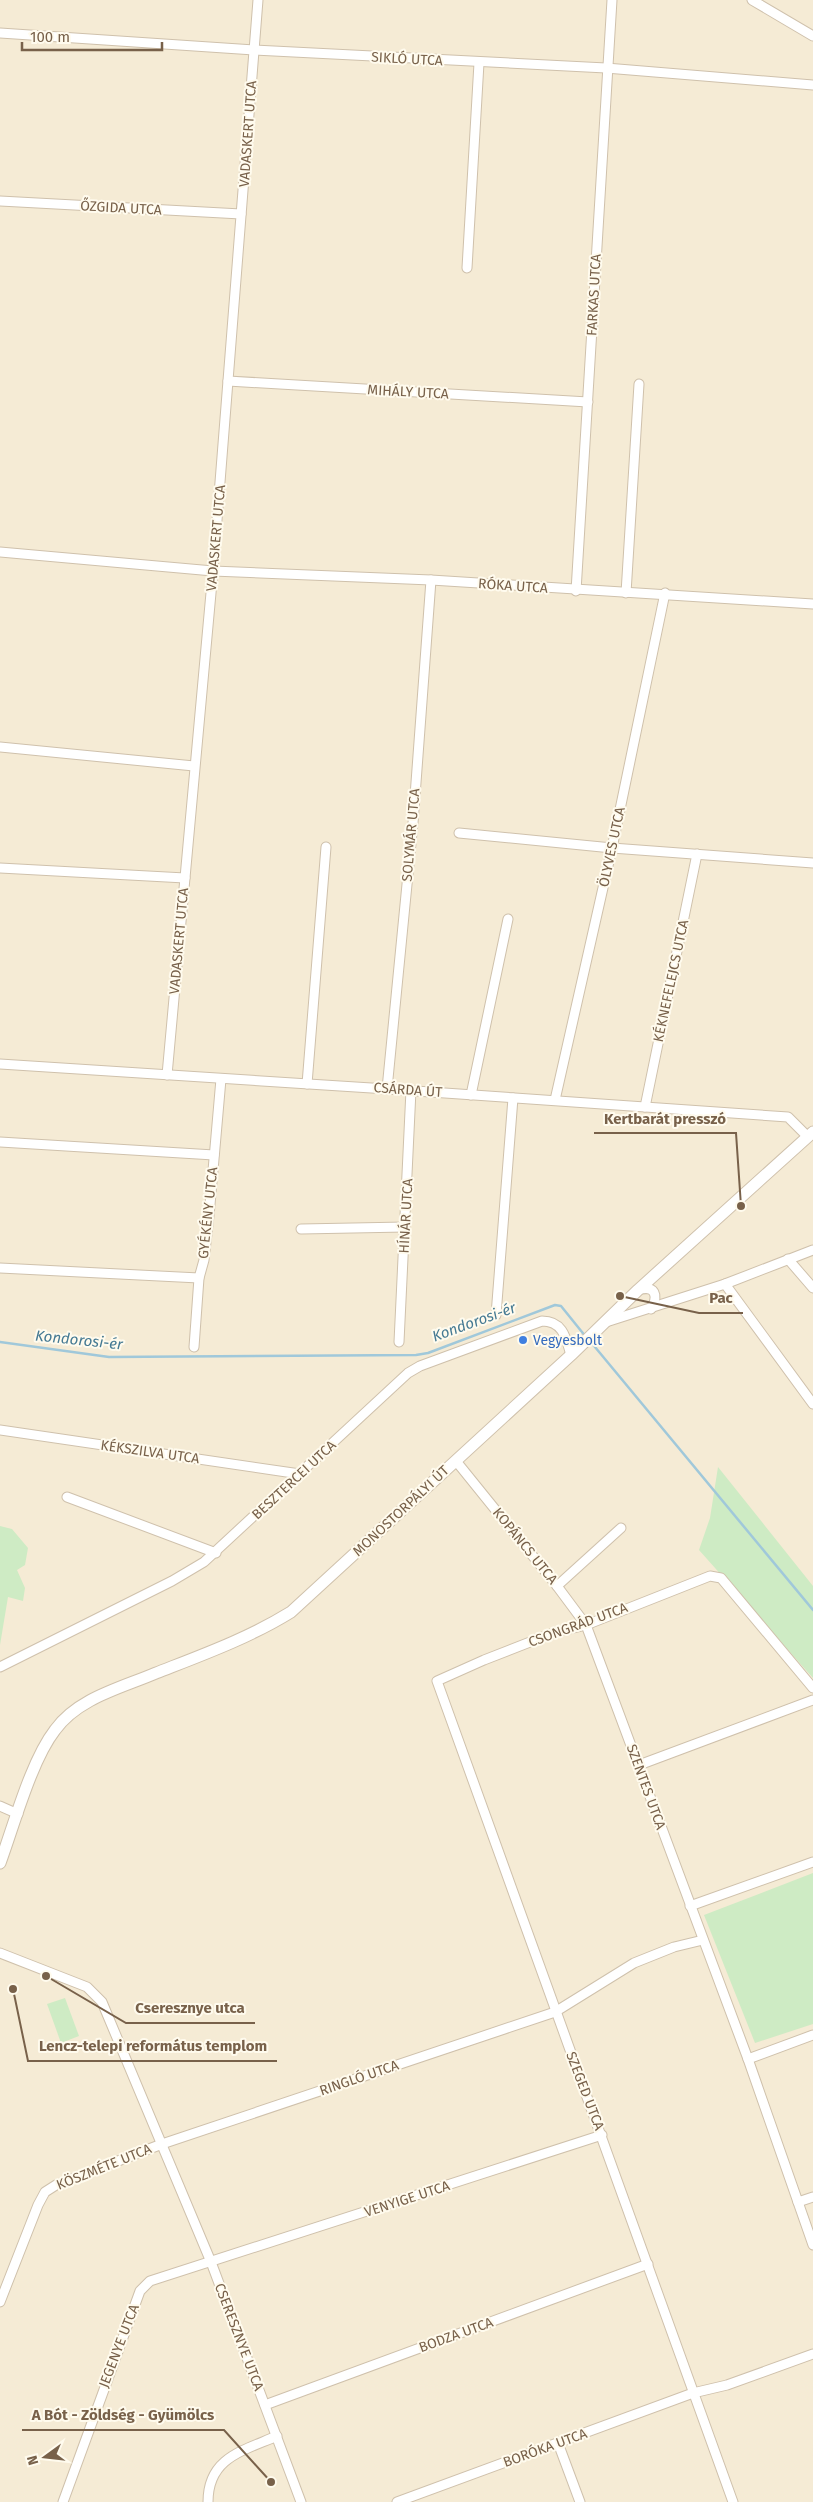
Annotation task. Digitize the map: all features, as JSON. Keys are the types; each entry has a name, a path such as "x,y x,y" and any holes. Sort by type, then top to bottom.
{"street":[{"name":"VADASKERT UTCA","path":"167,1074 213,571 258,0"},
{"name":"FARKAS UTCA","path":"576,591 606,68 612,0"},
{"path":"752,0 813,36"},
{"name":"SIKLÓ UTCA","path":"0,33 479,63 606,68 813,85"},
{"path":"467,268 479,63"},
{"name":"ŐZGIDA UTCA","path":"0,201 241,214"},
{"name":"MIHÁLY UTCA","path":"228,381 588,402"},
{"path":"626,592 639,384"},
{"name":"RÓKA UTCA","path":"0,552 213,571 432,580 576,591 665,594 813,604"},
{"name":"SOLYMÁR UTCA","path":"388,1089 413,823 432,580"},
{"name":"ÖLYVES UTCA","path":"555,1100 612,848 665,594"},
{"path":"0,747 194,766"},
{"path":"459,833 612,848 813,863"},
{"path":"307,1084 326,847"},
{"name":"KÉKNEFELEJCS UTCA","path":"645,1107 697,854"},
{"path":"0,868 185,878"},
{"path":"471,1095 508,919"},
{"name":"CSÁRDA ÚT","path":"0,1064 411,1090 788,1118 811,1134"},
{"name":"GYÉKÉNY UTCA","path":"194,1347 199,1278 204,1260 221,1078"},
{"name":"HÍNÁR UTCA","path":"399,1342 411,1090"},
{"path":"496,1315 512,1098"},
{"name":"MONOSTORPÁLYI ÚT","path":"0,1863 47,1740 67,1716 93,1699 238,1640 290,1612 571,1355 638,1290 811,1134"},
{"path":"0,1142 214,1154"},
{"path":"301,1229 405,1227"},
{"path":"604,1323 725,1284 813,1250"},
{"path":"788,1259 813,1288"},
{"path":"0,1268 199,1278"},
{"path":"725,1284 813,1404"},
{"path":"638,1290 651,1289 655,1294 656,1301 651,1309"},
{"name":"BESZTERCEI UTCA","path":"0,1667 172,1580 216,1553 408,1373 420,1366 542,1320 558,1325 564,1334 571,1355"},
{"name":"KÉKSZILVA UTCA","path":"0,1430 300,1474"},
{"name":"KOPÁNCS UTCA","path":"456,1461 557,1586 586,1625 589,1634"},
{"path":"67,1497 216,1553"},
{"path":"557,1586 621,1528"},
{"name":"CSONGRÁD UTCA","path":"437,1681 536,1640 586,1625 674,1588 710,1576 721,1578 813,1688"},
{"name":"SZENTES UTCA","path":"589,1634 748,2058 813,2245"},
{"name":"SZEGED UTCA","path":"437,1681 733,2502"},
{"path":"639,1765 813,1700"},
{"path":"0,1806 18,1814"},
{"path":"690,1906 813,1862"},
{"path":"555,2012 634,1963 674,1947 703,1940"},
{"name":"CSERESZNYE UTCA","path":"0,1953 88,1987 102,2002 211,2262 302,2502"},
{"name":"RINGLÓ UTCA","path":"162,2144 555,2012"},
{"path":"748,2058 813,2035"},
{"name":"VENYIGE UTCA","path":"211,2262 602,2135"},
{"name":"KÖSZMÉTE UTCA","path":"0,2302 45,2192 56,2185 162,2144"},
{"path":"798,2202 813,2197"},
{"name":"JEGENYE UTCA","path":"63,2502 140,2291 150,2282 211,2262"},
{"name":"BODZA UTCA","path":"265,2405 648,2264"},
{"name":"BORÓKA UTCA","path":"397,2502 693,2394 727,2385 813,2354"},
{"path":"208,2502 208,2488 218,2467 232,2455 277,2436"},
{"path":"558,2443 580,2502"}],"shaded area":[{"path":"0,0 813,0 813,2502 0,2502"}],"green space":[{"path":"718,1467 813,1586 813,1678 699,1550 710,1518"},
{"path":"0,1526 12,1529 28,1548 25,1565 17,1570 25,1588 23,1601 8,1597 0,1645"},
{"path":"813,1873 813,2024 755,2043 704,1915"},
{"path":"65,1998 79,2036 61,2043 47,2004"}],"waterway":[{"name":"Kondorosi-ér","path":"0,1342 109,1357 416,1355 428,1353 555,1305 561,1306 586,1337"},
{"name":"Kondorosi-ér","path":"590,1341 813,1610"}],"place":[{"name":"Kertbarát presszó","path":"741,1206"},
{"name":"Pac","path":"620,1296"},
{"name":"Vegyesbolt","path":"523,1340"},
{"name":"Cseresznye utca","path":"46,1976"},
{"name":"Lencz-telepi református templom","path":"13,1989"},
{"name":"A Bót - Zöldség - Gyümölcs","path":"271,2482"}]}
